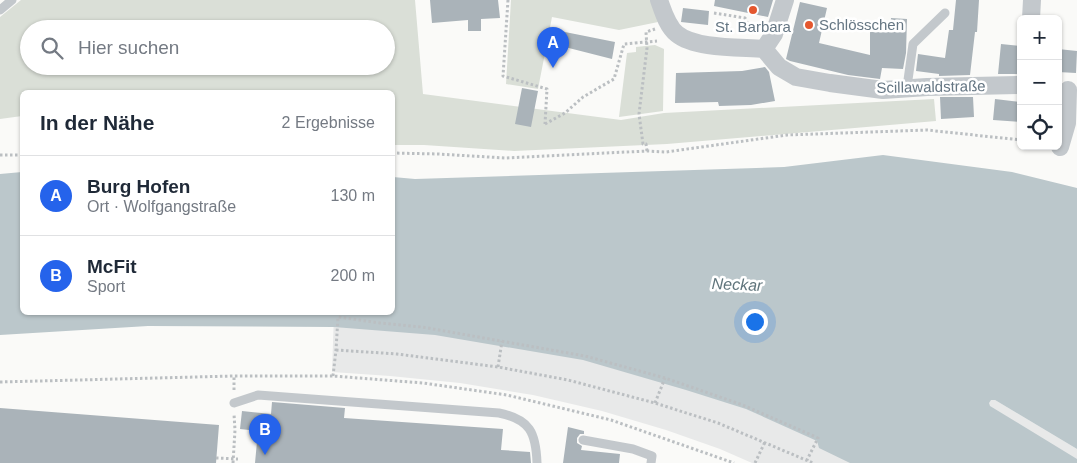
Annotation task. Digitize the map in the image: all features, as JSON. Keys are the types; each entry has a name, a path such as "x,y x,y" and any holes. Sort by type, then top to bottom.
{"street":[{"path":"659,0 669,25 677,35 696,43 760,49 774,34 785,0"},
{"path":"1031,15 1032,0"},
{"name":"Scillawaldstraße","path":"760,49 778,67 796,77 830,83 883,90 1017,85"},
{"path":"1062,143 1072,124 1068,91"}],"lane":[{"path":"0,10 12,0"},
{"path":"907,88 912,44 945,13"},
{"path":"234,402 258,395 510,415 530,429 536,445 537,463"},
{"path":"583,440 633,449 652,456 651,463"}],"path":[{"path":"508,0 503,76 547,89 544,124 565,113 583,97 614,79 624,44 657,41"},
{"path":"714,12 745,18 760,49"},
{"path":"646,151 646,144 643,144 639,114 647,48"},
{"path":"395,153 505,158 646,151 666,152 787,135 927,130 1017,140"},
{"path":"0,155 20,155"},
{"path":"333,376 338,317 422,327 502,341 585,356 665,378 743,405 818,438 807,460"},
{"path":"498,367 502,341"},
{"path":"336,350 397,354 498,367 568,380 655,403 718,423 812,463"},
{"path":"655,403 665,378"},
{"path":"233,461 234,402"},
{"path":"234,439 240,439"},
{"path":"755,463 765,442"},
{"path":"216,458 233,461 238,459"}],"shaded area":[{"path":"21,0 415,0 423,94 621,120 664,113 934,99 936,121 667,144 514,151 395,145 395,90 20,90 20,116 0,119 0,17"},
{"path":"511,0 656,0 663,21 619,30 552,17 538,89 506,84"},
{"path":"655,45 664,49 663,111 619,117 627,53 636,52 636,47"},
{"path":"590,279 995,400 1077,449 1077,463 752,463 720,449 666,430 602,411 533,395 460,383 332,372 334,315 395,315 395,312"}],"water":[{"name":"Neckar","path":"883,155 1012,172 1077,188 1077,449 995,400 991,400 989,403 990,406 1077,459 1077,463 850,463 819,448 817,441 746,409 686,390 583,360 435,335 334,327 148,326 0,335 0,174 20,172 20,315 395,315 395,177 415,179 784,167"}],"building":[{"path":"430,0 498,0 500,18 481,19 481,31 468,31 468,20 432,23"},
{"name":"St. Barbara","path":"715,0 773,0 768,17 714,6"},
{"path":"956,0 979,0 977,32 975,32 970,75 939,76 939,74 916,71 918,54 945,58 949,30 953,30"},
{"path":"800,2 827,8 819,43 870,55 870,32 890,32 891,18 907,19 906,53 903,69 882,68 880,79 848,75 786,59"},
{"path":"683,8 709,11 708,25 681,22"},
{"path":"560,31 615,42 612,59 557,45"},
{"path":"1001,44 1017,46 1017,74 998,74"},
{"path":"1062,49 1077,51 1076,73 1062,72"},
{"path":"765,67 769,72 775,101 751,105 719,106 718,102 675,103 676,73 742,71"},
{"path":"522,88 538,91 531,127 515,124"},
{"path":"940,97 973,97 974,117 941,119"},
{"path":"995,99 1017,102 1017,122 993,120"},
{"path":"272,402 345,408 344,418 503,429 501,450 530,452 531,463 255,463 258,431 240,429 242,411 271,414"},
{"path":"0,408 219,425 216,463 0,463"},
{"path":"568,427 584,431 584,434 580,434 577,438 577,443 582,446 581,450 620,454 619,463 563,463"}],"place":[{"name":"St. Barbara","path":"753,10"},
{"name":"Schlösschen","path":"809,25"},
{"name":"Burg Hofen","path":"553,68"},
{"name":"McFit","path":"265,455"}]}
